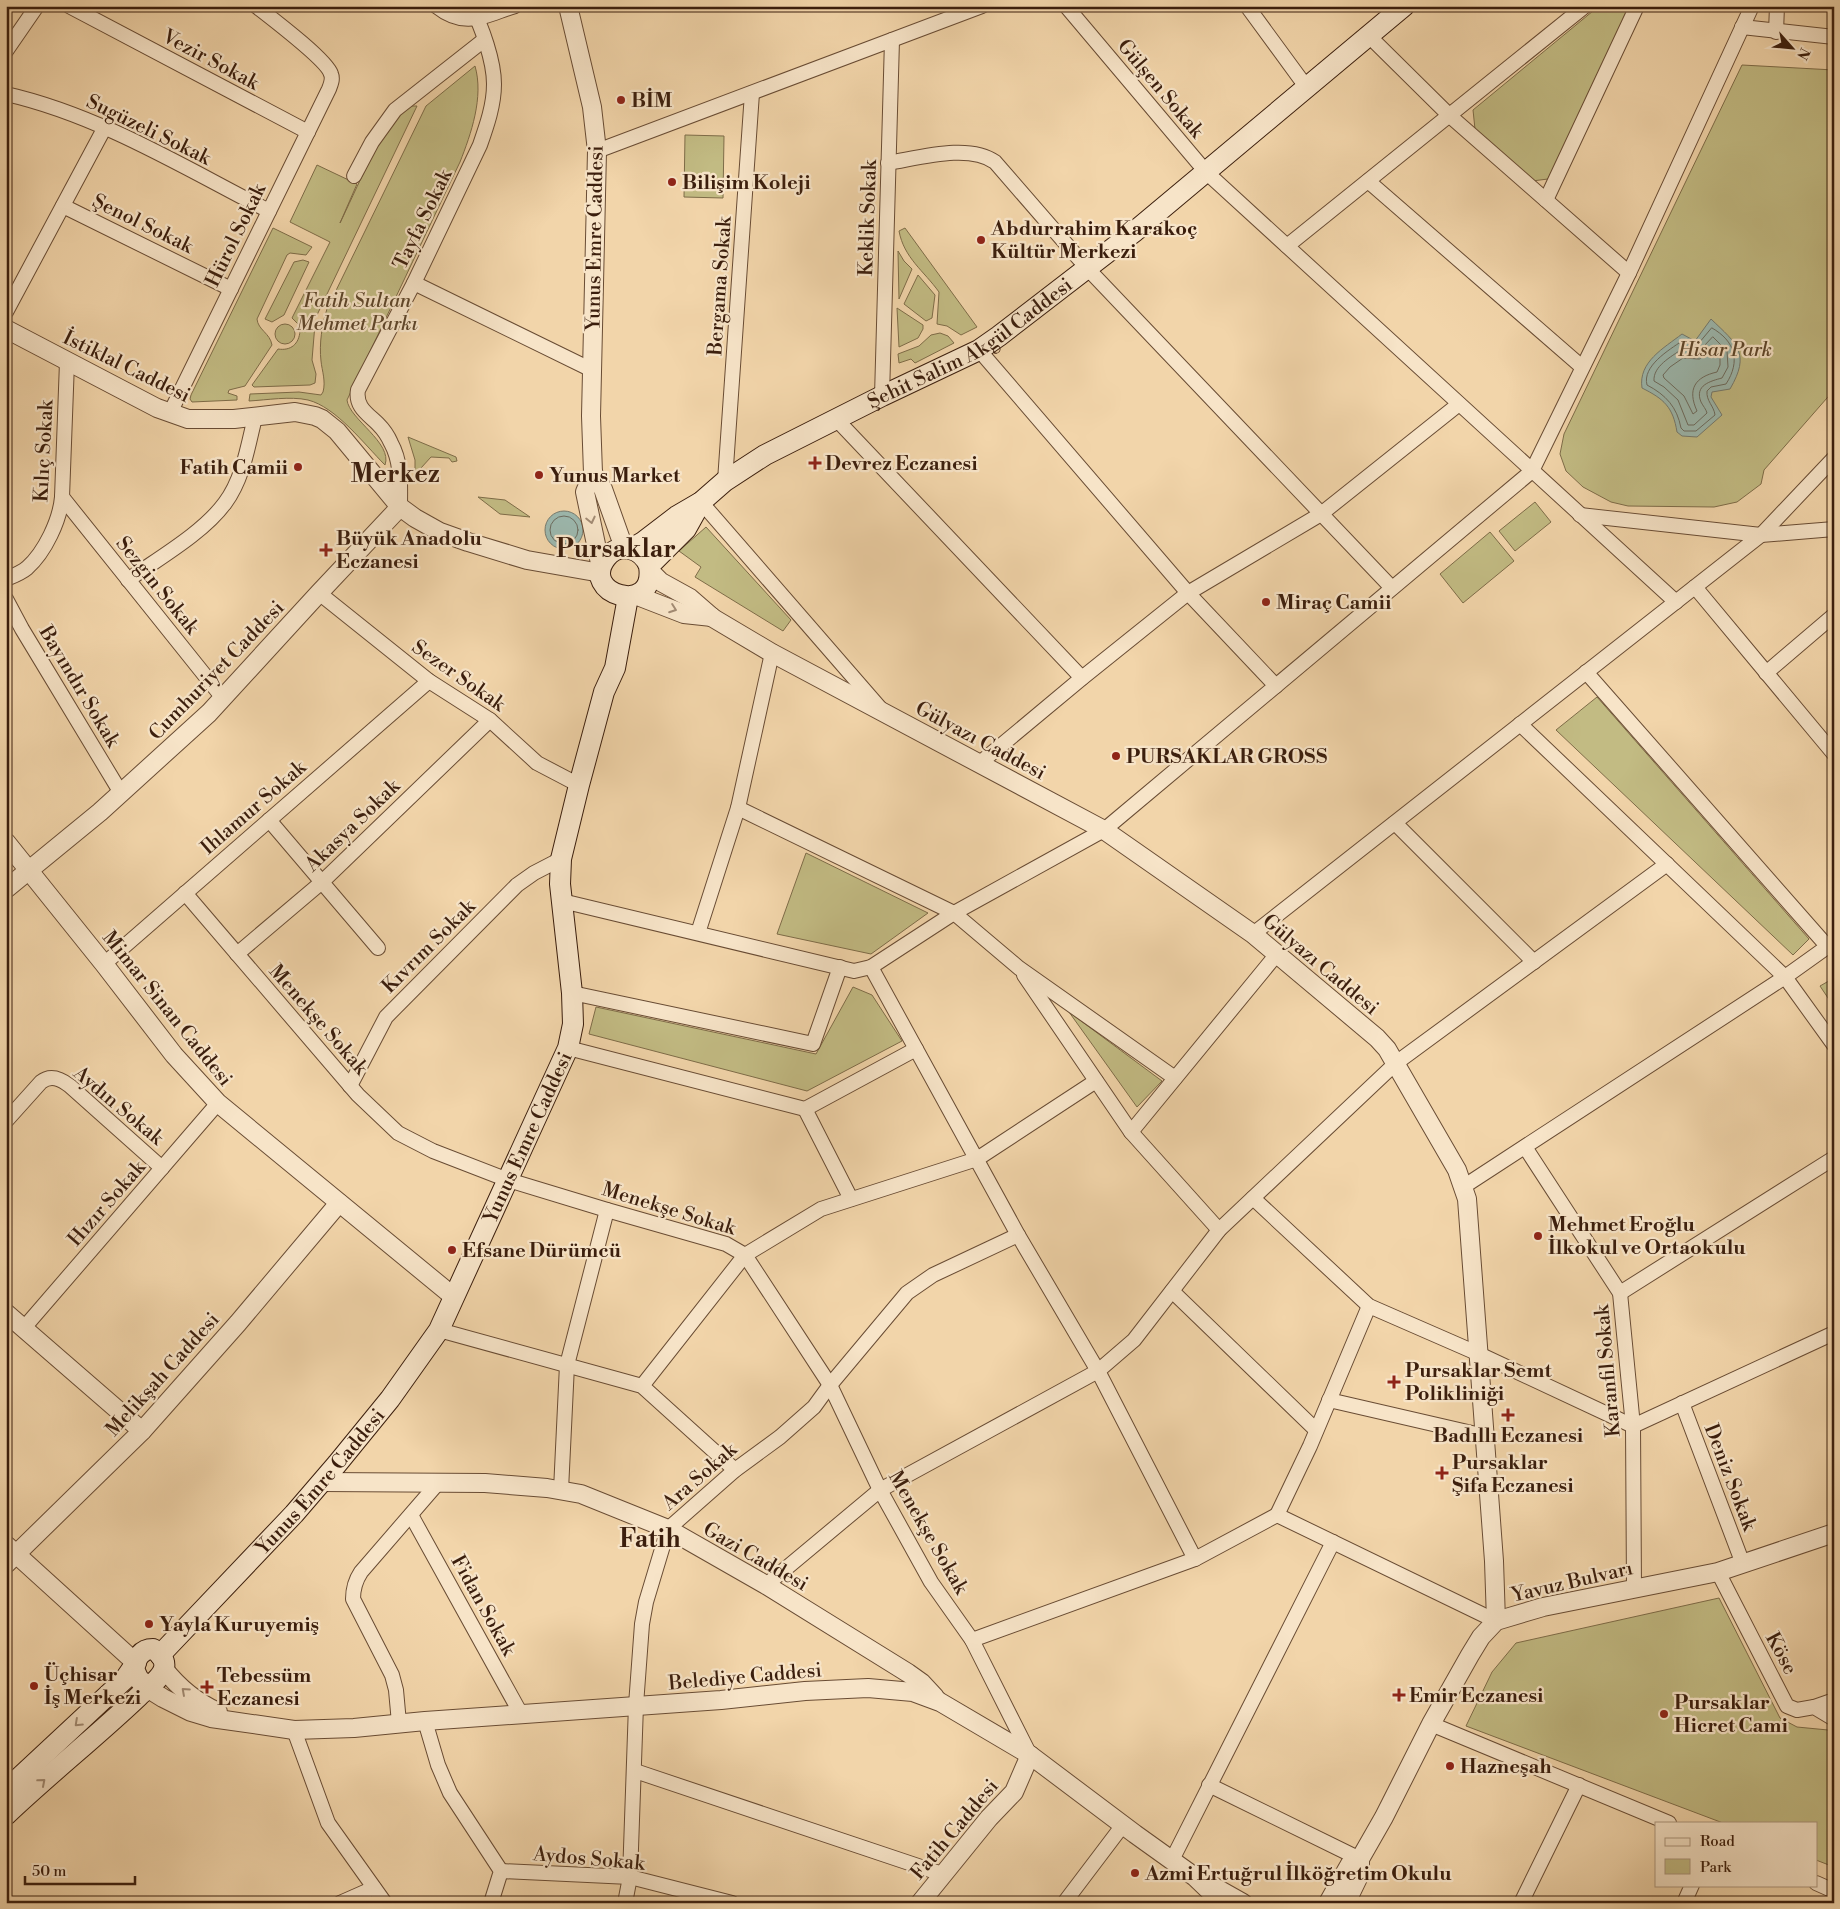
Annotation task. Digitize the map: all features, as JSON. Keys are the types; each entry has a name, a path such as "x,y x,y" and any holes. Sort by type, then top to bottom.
{"main road":[{"name":"Şehit Salim Akgül Caddesi","path":"701,502 725,481 765,455 979,350 1021,321 1134,232 1404,6"},
{"path":"628,548 644,556 649,568 646,585 625,595 603,582 601,571 607,556 612,552 643,542 677,516 701,502"},
{"path":"649,568 686,529 701,502"},
{"name":"Yunus Emre Caddesi","path":"6,1815 147,1688 162,1662 322,1482 390,1399 439,1330 568,1048 573,1024 572,993 560,884 561,859 578,785 604,692 604,666 614,625 614,613 625,595"},
{"path":"147,1688 134,1669 139,1656 148,1649 157,1651 162,1662"},
{"path":"6,1790 125,1679 136,1663"}],"street":[{"path":"6,51 37,6"},
{"name":"Vezir Sokak","path":"69,6 308,132"},
{"name":"Hürol Sokak","path":"170,414 329,89 331,73 326,66 256,6"},
{"path":"436,6 455,18 463,20 474,12 515,6"},
{"name":"Yunus Emre Caddesi","path":"568,6 592,107 597,151 590,416 593,473"},
{"path":"597,151 982,6"},
{"name":"Gülşen Sokak","path":"1066,6 1206,172 1676,602"},
{"path":"1247,6 1307,88"},
{"path":"1287,246 1585,6"},
{"path":"1546,200 1637,6"},
{"path":"562,901 854,971 870,967 954,913 1104,830 1532,471 1629,274 1752,6"},
{"path":"1776,32 1777,6"},
{"name":"Tayfa Sokak","path":"400,507 400,467 397,454 384,430 361,408 357,395 414,283 480,144 487,122 494,84 491,64 474,12"},
{"path":"1742,27 1834,37"},
{"path":"1369,36 1450,116 1629,274"},
{"path":"354,176 372,142 395,110 484,40"},
{"name":"Keklik Sokak","path":"882,396 892,40"},
{"name":"Bergama Sokak","path":"725,481 752,93"},
{"name":"Sugüzeli Sokak","path":"6,94 77,115 106,127 269,211"},
{"path":"6,312 106,127"},
{"path":"888,163 962,152 975,152 988,156 996,162 1087,268 1392,588"},
{"path":"1368,181 1582,367"},
{"name":"Şenol Sokak","path":"63,206 231,289"},
{"path":"414,283 592,370"},
{"name":"İstiklal Caddesi","path":"6,329 170,414 200,420 255,417 295,412 307,413 322,418 336,431 400,507 440,532 527,560 601,571"},
{"path":"979,350 1188,593 1276,686"},
{"name":"Kılıç Sokak","path":"6,580 26,569 34,560 59,517 62,497 67,362"},
{"path":"980,763 1188,593 1321,514 1459,404"},
{"path":"128,580 203,526 226,502 243,465 255,417"},
{"path":"837,420 1082,678"},
{"path":"1253,934 1761,535 1834,458"},
{"path":"593,473 628,548"},
{"path":"593,473 585,492 601,571"},
{"name":"Sezgin Sokak","path":"62,497 222,698"},
{"path":"701,502 884,712"},
{"name":"Cumhuriyet Caddesi","path":"6,889 121,793 193,728 400,507"},
{"path":"1580,515 1761,535 1834,529"},
{"path":"649,568 661,582 690,598 713,618"},
{"path":"1695,587 1834,754"},
{"name":"Sezer Sokak","path":"319,593 429,681 490,720 537,763 578,785"},
{"path":"625,595 684,614 713,618"},
{"name":"Bayındır Sokak","path":"6,599 22,629 121,793"},
{"path":"1766,673 1834,615"},
{"name":"Gülyazı Caddesi","path":"713,618 772,653 1104,830 1253,934 1377,1038 1396,1063 1457,1170 1463,1187 1470,1226 1494,1561 1496,1621"},
{"path":"698,934 738,808 772,653"},
{"path":"1463,1187 1832,946 1586,672"},
{"name":"Ihlamur Sokak","path":"104,964 429,681"},
{"name":"Akasya Sokak","path":"237,954 322,882 490,720"},
{"path":"1520,724 1785,977 1834,1045"},
{"path":"738,808 954,913 1019,968 1176,1078"},
{"path":"269,820 378,948"},
{"path":"1395,823 1534,962"},
{"name":"Mimar Sinan Caddesi","path":"6,842 174,1055 218,1103 454,1296"},
{"name":"Kıvrım Sokak","path":"350,1086 382,1024 406,996 518,885 534,873 561,859"},
{"path":"766,1585 880,1490 1098,1371 1134,1340 1219,1230 1396,1063 1667,864"},
{"name":"Menekşe Sokak","path":"185,893 350,1086 378,1116 403,1136 433,1151 508,1180 726,1244 746,1255 830,1386 880,1490 931,1582 972,1640 1030,1755"},
{"path":"1131,1132 1277,954"},
{"path":"870,967 1018,1235 1098,1371 1196,1559"},
{"path":"572,993 813,1044 840,968"},
{"path":"1019,968 1131,1132 1219,1230"},
{"path":"568,1048 805,1109 916,1049"},
{"name":"Aydın Sokak","path":"6,1121 41,1082 46,1078 58,1078 70,1086 162,1168"},
{"path":"642,1386 746,1255 820,1209 977,1159 1096,1081"},
{"name":"Hızır Sokak","path":"23,1329 218,1103"},
{"path":"805,1109 851,1199"},
{"name":"Karanfil Sokak","path":"1525,1147 1620,1293 1633,1426 1634,1589"},
{"path":"1620,1293 1834,1158"},
{"path":"1253,1198 1369,1306 1479,1354 1633,1426 1834,1333"},
{"name":"Melikşah Caddesi","path":"10,1554 142,1431 238,1323 339,1203"},
{"path":"562,1490 567,1365 607,1210"},
{"name":"Ara Sokak","path":"625,1903 630,1877 636,1705 642,1624 646,1602 668,1529 735,1470 798,1422 814,1407 896,1305 914,1288 941,1271 1018,1235"},
{"path":"1172,1291 1316,1430"},
{"path":"972,1640 1196,1559 1278,1514 1369,1306"},
{"path":"6,1313 142,1431"},
{"path":"439,1330 642,1386 735,1470"},
{"path":"1329,1400 1485,1436"},
{"name":"Deniz Sokak","path":"1682,1403 1743,1564"},
{"name":"Gazi Caddesi","path":"322,1482 486,1483 562,1490 598,1500 668,1529 766,1585 908,1673 922,1683 940,1702"},
{"path":"400,1723 392,1675 353,1599 353,1592 355,1582 362,1572 438,1483"},
{"name":"Fidan Sokak","path":"411,1514 521,1714"},
{"path":"1278,1514 1496,1621"},
{"name":"Yavuz Bulvarı","path":"1360,1859 1384,1818 1431,1724 1470,1654 1496,1621 1543,1607 1718,1572 1834,1533"},
{"path":"1172,1860 1333,1542"},
{"path":"10,1554 136,1663"},
{"name":"Köse","path":"1718,1572 1787,1706 1797,1710 1834,1700"},
{"name":"Belediye Caddesi","path":"162,1662 186,1692 197,1701 244,1722"},
{"name":"Belediye Caddesi","path":"147,1688 191,1712 211,1718 294,1730 354,1728 868,1688 913,1692 940,1702 1030,1755 1195,1877"},
{"path":"1814,1706 1834,1719"},
{"path":"425,1721 438,1765 450,1793 501,1871 491,1903"},
{"path":"1431,1724 1668,1822"},
{"path":"294,1730 328,1823 385,1903"},
{"name":"Fatih Caddesi","path":"920,1903 942,1874 1014,1792 1030,1755"},
{"path":"635,1771 942,1874"},
{"path":"1209,1785 1360,1859"},
{"path":"1521,1903 1578,1785"},
{"path":"1064,1903 1123,1824"},
{"path":"1328,1903 1350,1864 1360,1859"},
{"path":"1346,1903 1360,1874 1360,1859"},
{"name":"Aydos Sokak","path":"501,1871 630,1877 732,1903"},
{"path":"1195,1877 1222,1903"},
{"path":"1195,1877 1243,1903"},
{"path":"1818,1885 1834,1891"},
{"path":"1684,1903 1692,1886"},
{"path":"340,1903 374,1888"}],"green space":[{"path":"1599,6 1631,6 1548,179 1532,181 1475,129 1473,110"},
{"name":"Hisar Park","path":"1742,65 1834,70 1834,390 1764,470 1761,484 1737,502 1714,507 1628,506 1611,502 1583,487 1566,471 1560,454 1564,434"},
{"name":"Fatih Sultan Mehmet Parkı","path":"475,66 478,90 477,103 472,127 460,162 347,400 355,415 383,448 386,457 385,465 349,427 329,410 318,404 294,398 249,401 250,394 299,392 321,395 324,384 320,355 322,328 327,309 426,106"},
{"path":"411,106 417,106 317,315 298,324 292,318 330,242 290,222 317,165 357,184 340,223 381,141 401,113"},
{"path":"685,135 724,136 723,198 684,197"},
{"path":"273,228 312,247 306,255 290,253 287,255 257,319 259,326 269,337 272,345 245,386 229,390 228,393 237,396 237,400 192,402 190,399 191,395"},
{"path":"905,228 977,327 961,335 947,326 937,324 939,292 905,249 899,231"},
{"path":"898,251 912,269 899,299"},
{"path":"303,260 309,262 284,315 272,322 265,319 294,262"},
{"path":"918,275 935,295 932,318 926,321 904,304"},
{"path":"897,308 923,325 918,338 899,347"},
{"path":"285,324 292,327 295,334 292,341 285,344 278,341 275,334 278,327"},
{"path":"315,324 312,360 316,374 315,383 310,385 254,387 252,385 278,349 287,349 294,346 300,331"},
{"path":"940,333 948,336 954,343 915,363 911,359 899,363 898,354 919,346 931,335"},
{"path":"408,437 456,457 457,461 452,462 449,458 431,457 421,468 421,480 418,482 415,476 415,460"},
{"path":"478,497 505,500 530,517 500,514"},
{"path":"1535,502 1551,522 1515,551 1499,531"},
{"path":"706,527 791,620 783,631 695,577 701,567 679,551"},
{"path":"1490,532 1514,561 1463,603 1440,574"},
{"path":"1597,697 1809,939 1793,955 1556,730"},
{"path":"806,853 928,913 871,954 777,934"},
{"path":"1834,978 1834,1007 1820,986"},
{"path":"853,987 872,995 902,1041 807,1091 589,1034 596,1007 816,1054"},
{"path":"1069,1012 1162,1081 1137,1107"},
{"path":"1719,1598 1780,1718 1797,1727 1828,1730 1834,1742 1834,1867 1818,1861 1818,1822 1720,1822 1466,1726 1492,1672 1516,1643"}],"water":[{"path":"1711,319 1734,343 1738,350 1740,366 1730,389 1712,392 1711,397 1722,415 1697,437 1682,436 1677,432 1673,416 1662,400 1642,388 1642,379 1648,363 1660,350 1682,334 1695,341"},
{"path":"564,511 577,517 583,530 577,543 564,549 551,543 545,530 551,517"}],"place":[{"name":"BİM","path":"621,100"},
{"name":"Bilişim Koleji","path":"672,182"},
{"name":"Abdurrahim Karakoç Kültür Merkezi","path":"981,240"},
{"name":"Devrez Eczanesi","path":"815,463"},
{"name":"Fatih Camii","path":"298,467"},
{"name":"Yunus Market","path":"539,475"},
{"name":"Büyük Anadolu Eczanesi","path":"326,550"},
{"name":"Miraç Camii","path":"1266,602"},
{"name":"PURSAKLAR GROSS","path":"1116,756"},
{"name":"Mehmet Eroğlu İlkokul ve Ortaokulu","path":"1538,1236"},
{"name":"Efsane Dürümcü","path":"452,1250"},
{"name":"Pursaklar Semt Polikliniği","path":"1394,1382"},
{"name":"Badıllı Eczanesi","path":"1508,1415"},
{"name":"Pursaklar Şifa Eczanesi","path":"1442,1473"},
{"name":"Yayla Kuruyemiş","path":"149,1624"},
{"name":"Üçhisar İş Merkezi","path":"34,1686"},
{"name":"Tebessüm Eczanesi","path":"207,1687"},
{"name":"Emir Eczanesi","path":"1399,1695"},
{"name":"Pursaklar Hicret Cami","path":"1664,1714"},
{"name":"Hazneşah","path":"1450,1766"},
{"name":"Azmi Ertuğrul İlköğretim Okulu","path":"1135,1873"}],"district":[{"name":"Merkez","path":"395,473"},
{"name":"Pursaklar","path":"616,548"},
{"name":"Fatih","path":"650,1538"}]}
